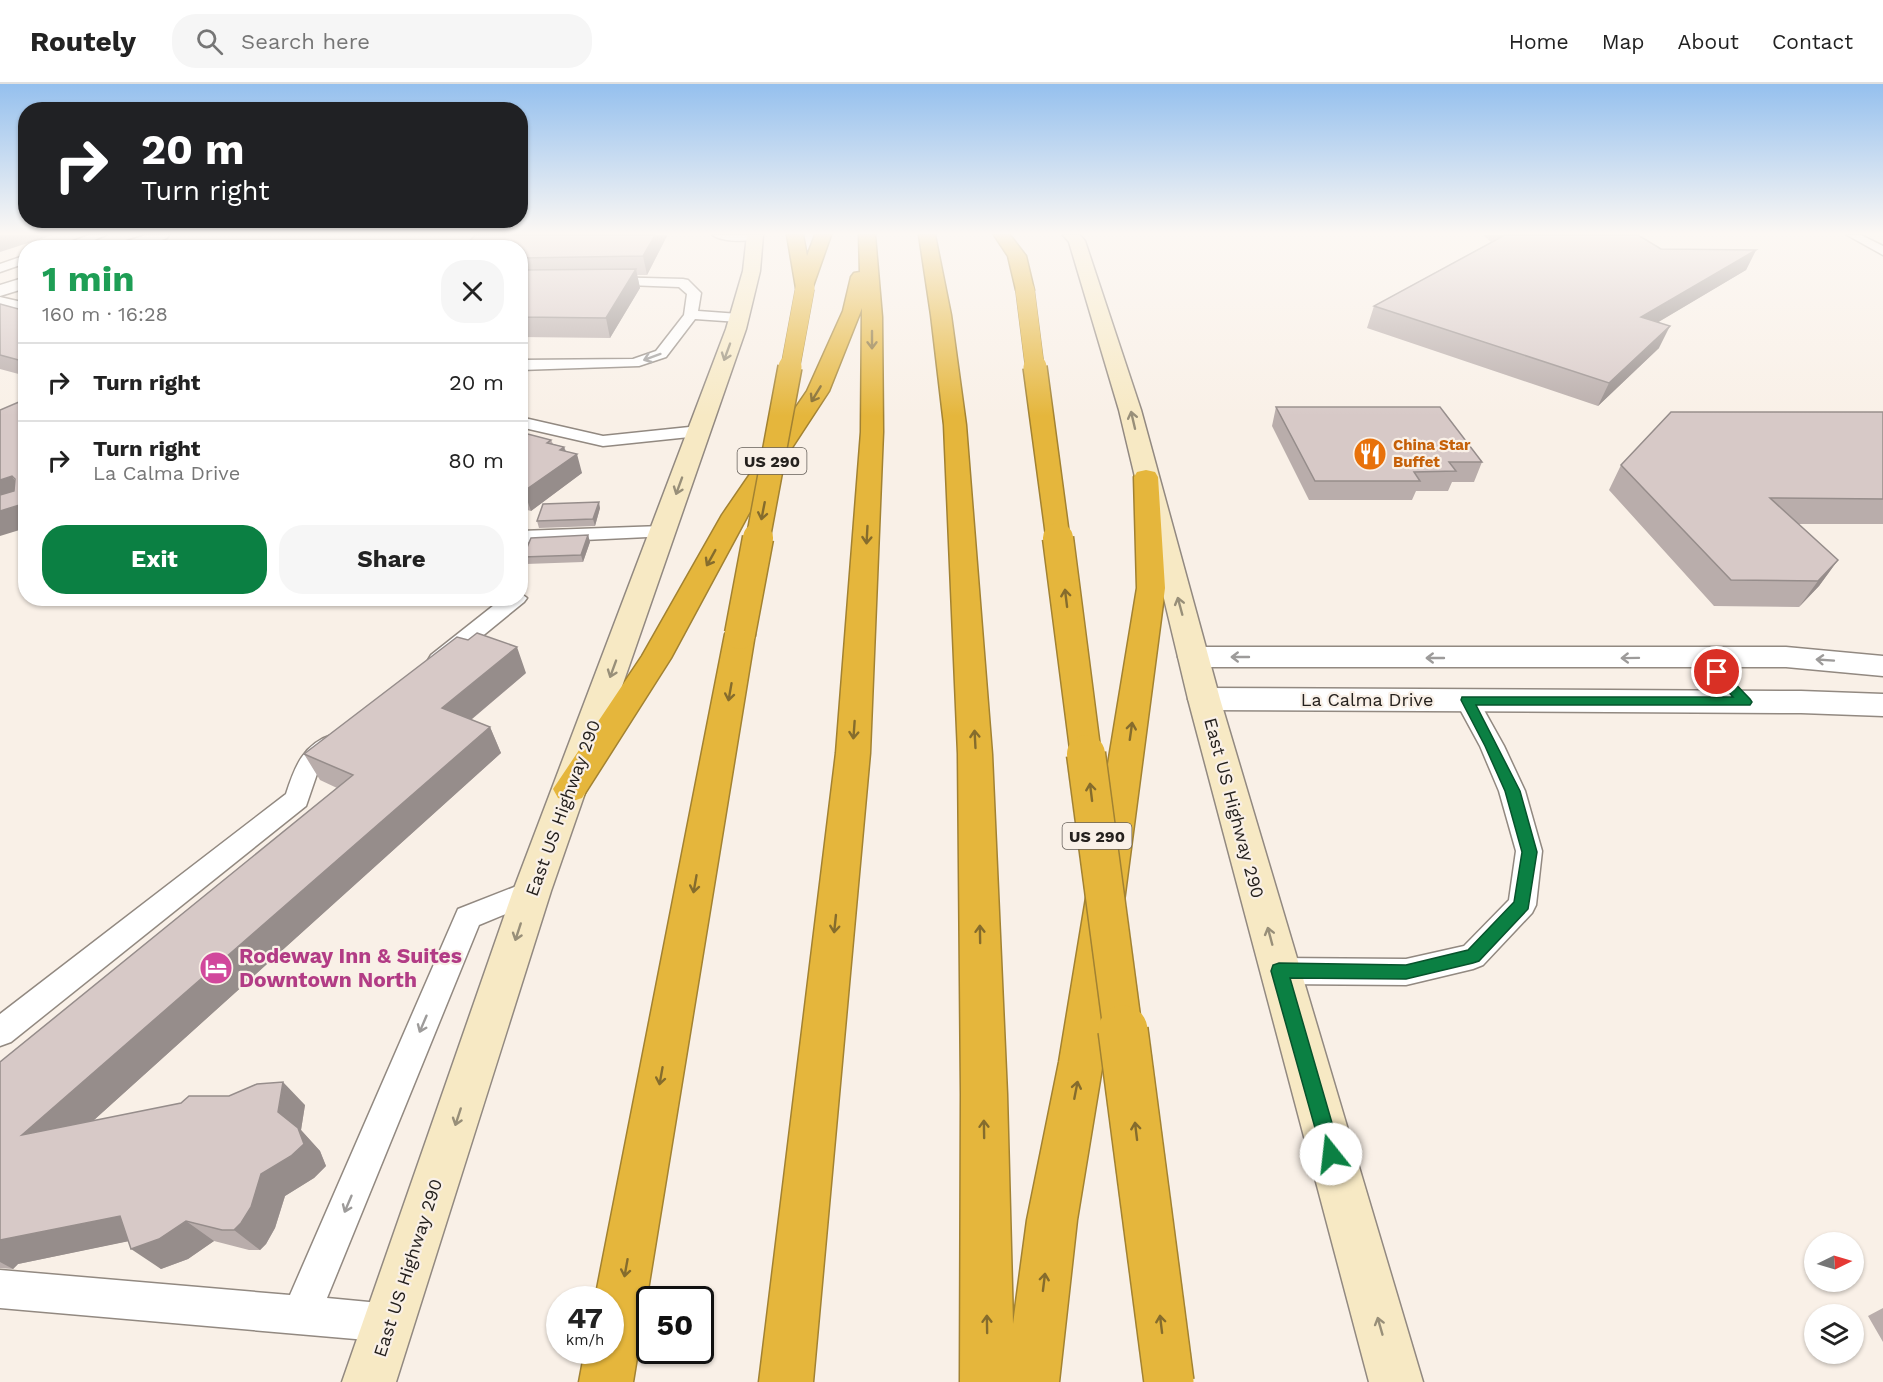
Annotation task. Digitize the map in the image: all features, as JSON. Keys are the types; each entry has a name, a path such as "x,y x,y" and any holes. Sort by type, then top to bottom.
{"highway":[{"name":"US 290","path":"606,1382 740,634 804,296"},
{"path":"570,789 656,658 735,515 818,391 852,311 855,296"},
{"path":"786,1382 853,753 872,432 871,296"},
{"path":"938,296 955,426 975,754 984,1094 987,1382"},
{"name":"US 290","path":"1026,296 1168,1382"},
{"path":"1032,1382 1052,1220 1081,1062 1151,588 1146,477"}],"main road":[{"name":"East US Highway 290","path":"369,1382 532,891 747,296"},
{"name":"East US Highway 290","path":"1094,296 1130,410 1204,699 1396,1382"}],"street":[{"path":"1193,657 1786,657 1883,666"},
{"path":"1702,658 1745,702"},
{"name":"La Calma Drive","path":"1204,699 1883,705"}],"lane":[{"path":"528,366 634,363 661,354 691,315 694,296"},
{"path":"0,301 18,305"},
{"path":"691,315 740,318"},
{"path":"528,424 603,441 699,431"},
{"path":"528,537 662,532"},
{"path":"417,678 507,606"},
{"path":"1279,971 1406,972 1473,956 1522,905 1529,852 1512,791 1492,746 1467,700"},
{"path":"0,1032 297,799 308,764 353,728"},
{"path":"301,1316 468,917 532,891"},
{"path":"0,1289 390,1323"}],"building":[{"path":"528,296 620,296 606,318 528,317"},
{"path":"1393,296 1678,296 1641,317 1670,326 1609,383 1374,306"},
{"path":"0,304 18,309 18,360 0,355"},
{"path":"18,402 18,505 0,511 0,495 14,491 15,479 12,476 0,480 0,410"},
{"name":"China Star Buffet","path":"1276,407 1440,407 1482,462 1449,462 1456,471 1414,472 1420,481 1315,481"},
{"path":"1671,412 1883,412 1883,499 1770,498 1838,560 1818,581 1731,580 1621,465"},
{"path":"528,434 551,440 547,443 564,447 560,450 577,454 528,488"},
{"path":"599,502 593,519 537,521 543,504"},
{"path":"588,535 581,555 528,557 528,545 531,538"},
{"name":"Rodeway Inn & Suites Downtown North","path":"477,633 517,647 442,708 490,727 22,1135 181,1103 189,1096 229,1096 257,1084 283,1082 278,1112 298,1128 304,1144 291,1156 261,1174 251,1207 234,1230 222,1230 186,1221 159,1239 131,1249 120,1216 0,1240 0,1062 353,775 304,754 457,637 468,640"}],"place":[{"name":"China Star Buffet","path":"1370,454"},
{"name":"Rodeway Inn & Suites Downtown North","path":"216,968"}],"route":[{"path":"1331,1154 1279,971 1406,972 1473,956 1522,905 1529,852 1512,791 1492,746 1467,700 1745,702 1717,672"}]}
